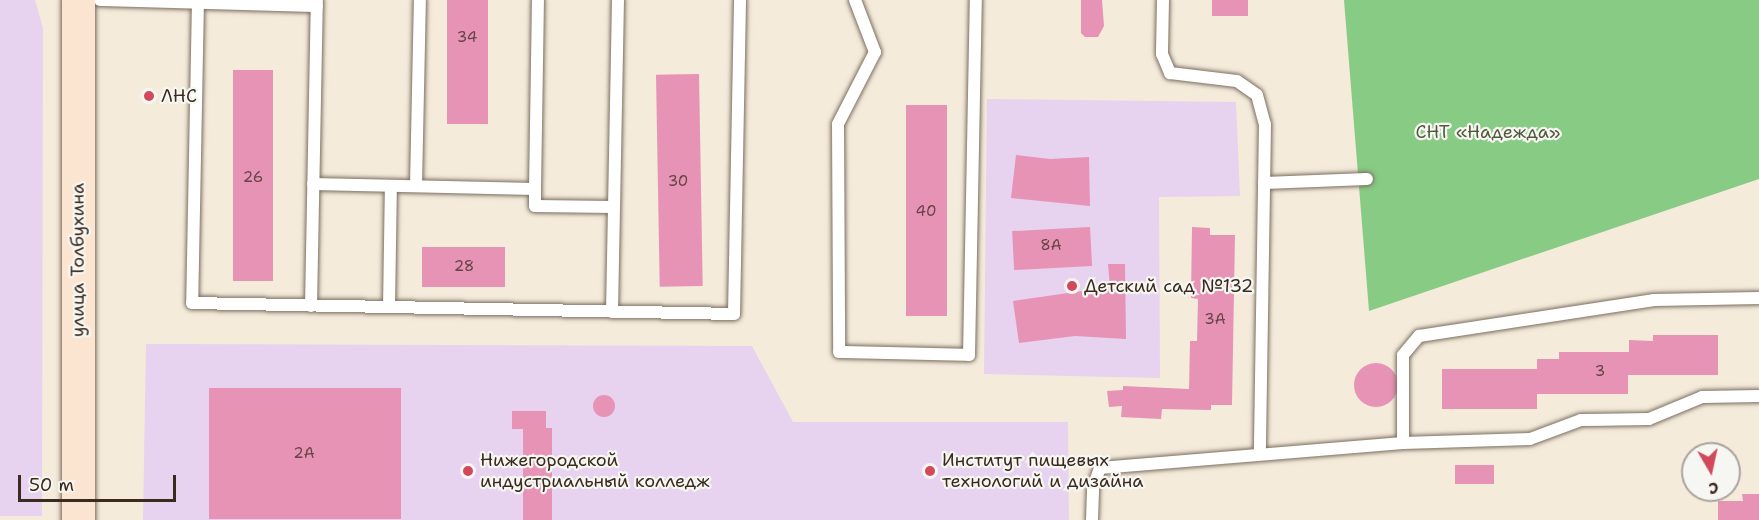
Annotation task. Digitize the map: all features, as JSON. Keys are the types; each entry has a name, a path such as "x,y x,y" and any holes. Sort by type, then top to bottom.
{"street":[{"name":"улица Толбухина","path":"78,0 78,520"}],"lane":[{"path":"100,0 317,3 311,306"},
{"path":"416,186 420,0"},
{"path":"538,0 535,206 613,207"},
{"path":"612,312 618,0"},
{"path":"198,2 192,303 734,314 740,0"},
{"path":"855,0 875,52 838,124 839,352 969,355 976,0"},
{"path":"1163,0 1162,54 1170,73 1237,81 1257,95 1265,124 1260,454"},
{"path":"1264,183 1367,179"},
{"path":"314,184 535,189"},
{"path":"389,307 391,186"},
{"path":"1403,443 1402,355 1419,336 1654,300 1759,298"},
{"path":"1092,520 1093,488 1100,468 1403,443 1530,439 1581,420 1649,419 1702,397 1759,396"}],"shaded area":[{"path":"0,0 35,0 43,28 42,516 0,516"},
{"name":"Детский сад №132","path":"987,99 1236,102 1240,196 1159,197 1160,378 984,374"},
{"name":"Нижегородской индустриальный колледж","path":"146,344 752,346 793,422 1068,422 1069,520 143,520"}],"green space":[{"name":"СНТ «Надежда»","path":"1344,0 1759,0 1759,179 1369,311"}],"building":[{"path":"447,0 488,0 488,124 447,124"},
{"path":"1081,0 1102,0 1104,26 1098,37 1085,37 1081,33"},
{"path":"1212,0 1248,0 1248,16 1212,16"},
{"path":"233,70 273,70 273,281 233,281"},
{"path":"699,74 703,286 660,287 656,75"},
{"path":"906,105 947,105 947,316 906,316"},
{"path":"1016,155 1050,159 1089,157 1090,206 1011,198"},
{"path":"1090,227 1092,266 1014,270 1012,231"},
{"path":"1192,227 1210,228 1210,235 1235,235 1232,405 1211,405 1211,410 1162,409 1161,419 1121,417 1122,406 1109,407 1107,391 1123,390 1123,386 1189,389 1190,341 1197,341 1198,299 1191,298"},
{"path":"422,247 505,247 505,287 422,287"},
{"path":"1108,264 1125,264 1126,339 1075,336 1019,343 1013,301 1110,287"},
{"path":"1653,335 1718,335 1718,375 1628,375 1628,394 1537,394 1537,409 1442,409 1442,369 1537,369 1537,359 1559,359 1559,352 1629,352 1629,340 1653,341"},
{"path":"1376,363 1385,364 1392,369 1397,376 1397,394 1392,401 1385,406 1376,407 1367,406 1360,401 1355,394 1354,385 1355,376 1360,369 1367,364"},
{"path":"209,388 401,388 401,519 209,519"},
{"path":"604,395 612,398 615,406 612,414 604,417 596,414 593,406 596,398"},
{"path":"512,411 546,411 546,428 552,428 552,520 523,520 523,429 512,429"},
{"path":"1455,465 1494,465 1494,484 1455,484"},
{"path":"1742,494 1759,494 1759,520 1718,520 1718,502 1743,501"}],"place":[{"name":"ЛНС","path":"149,96"},
{"name":"Детский сад №132","path":"1072,286"},
{"name":"Нижегородской индустриальный колледж","path":"468,471"},
{"name":"Институт пищевых технологий и дизайна","path":"930,471"}]}
